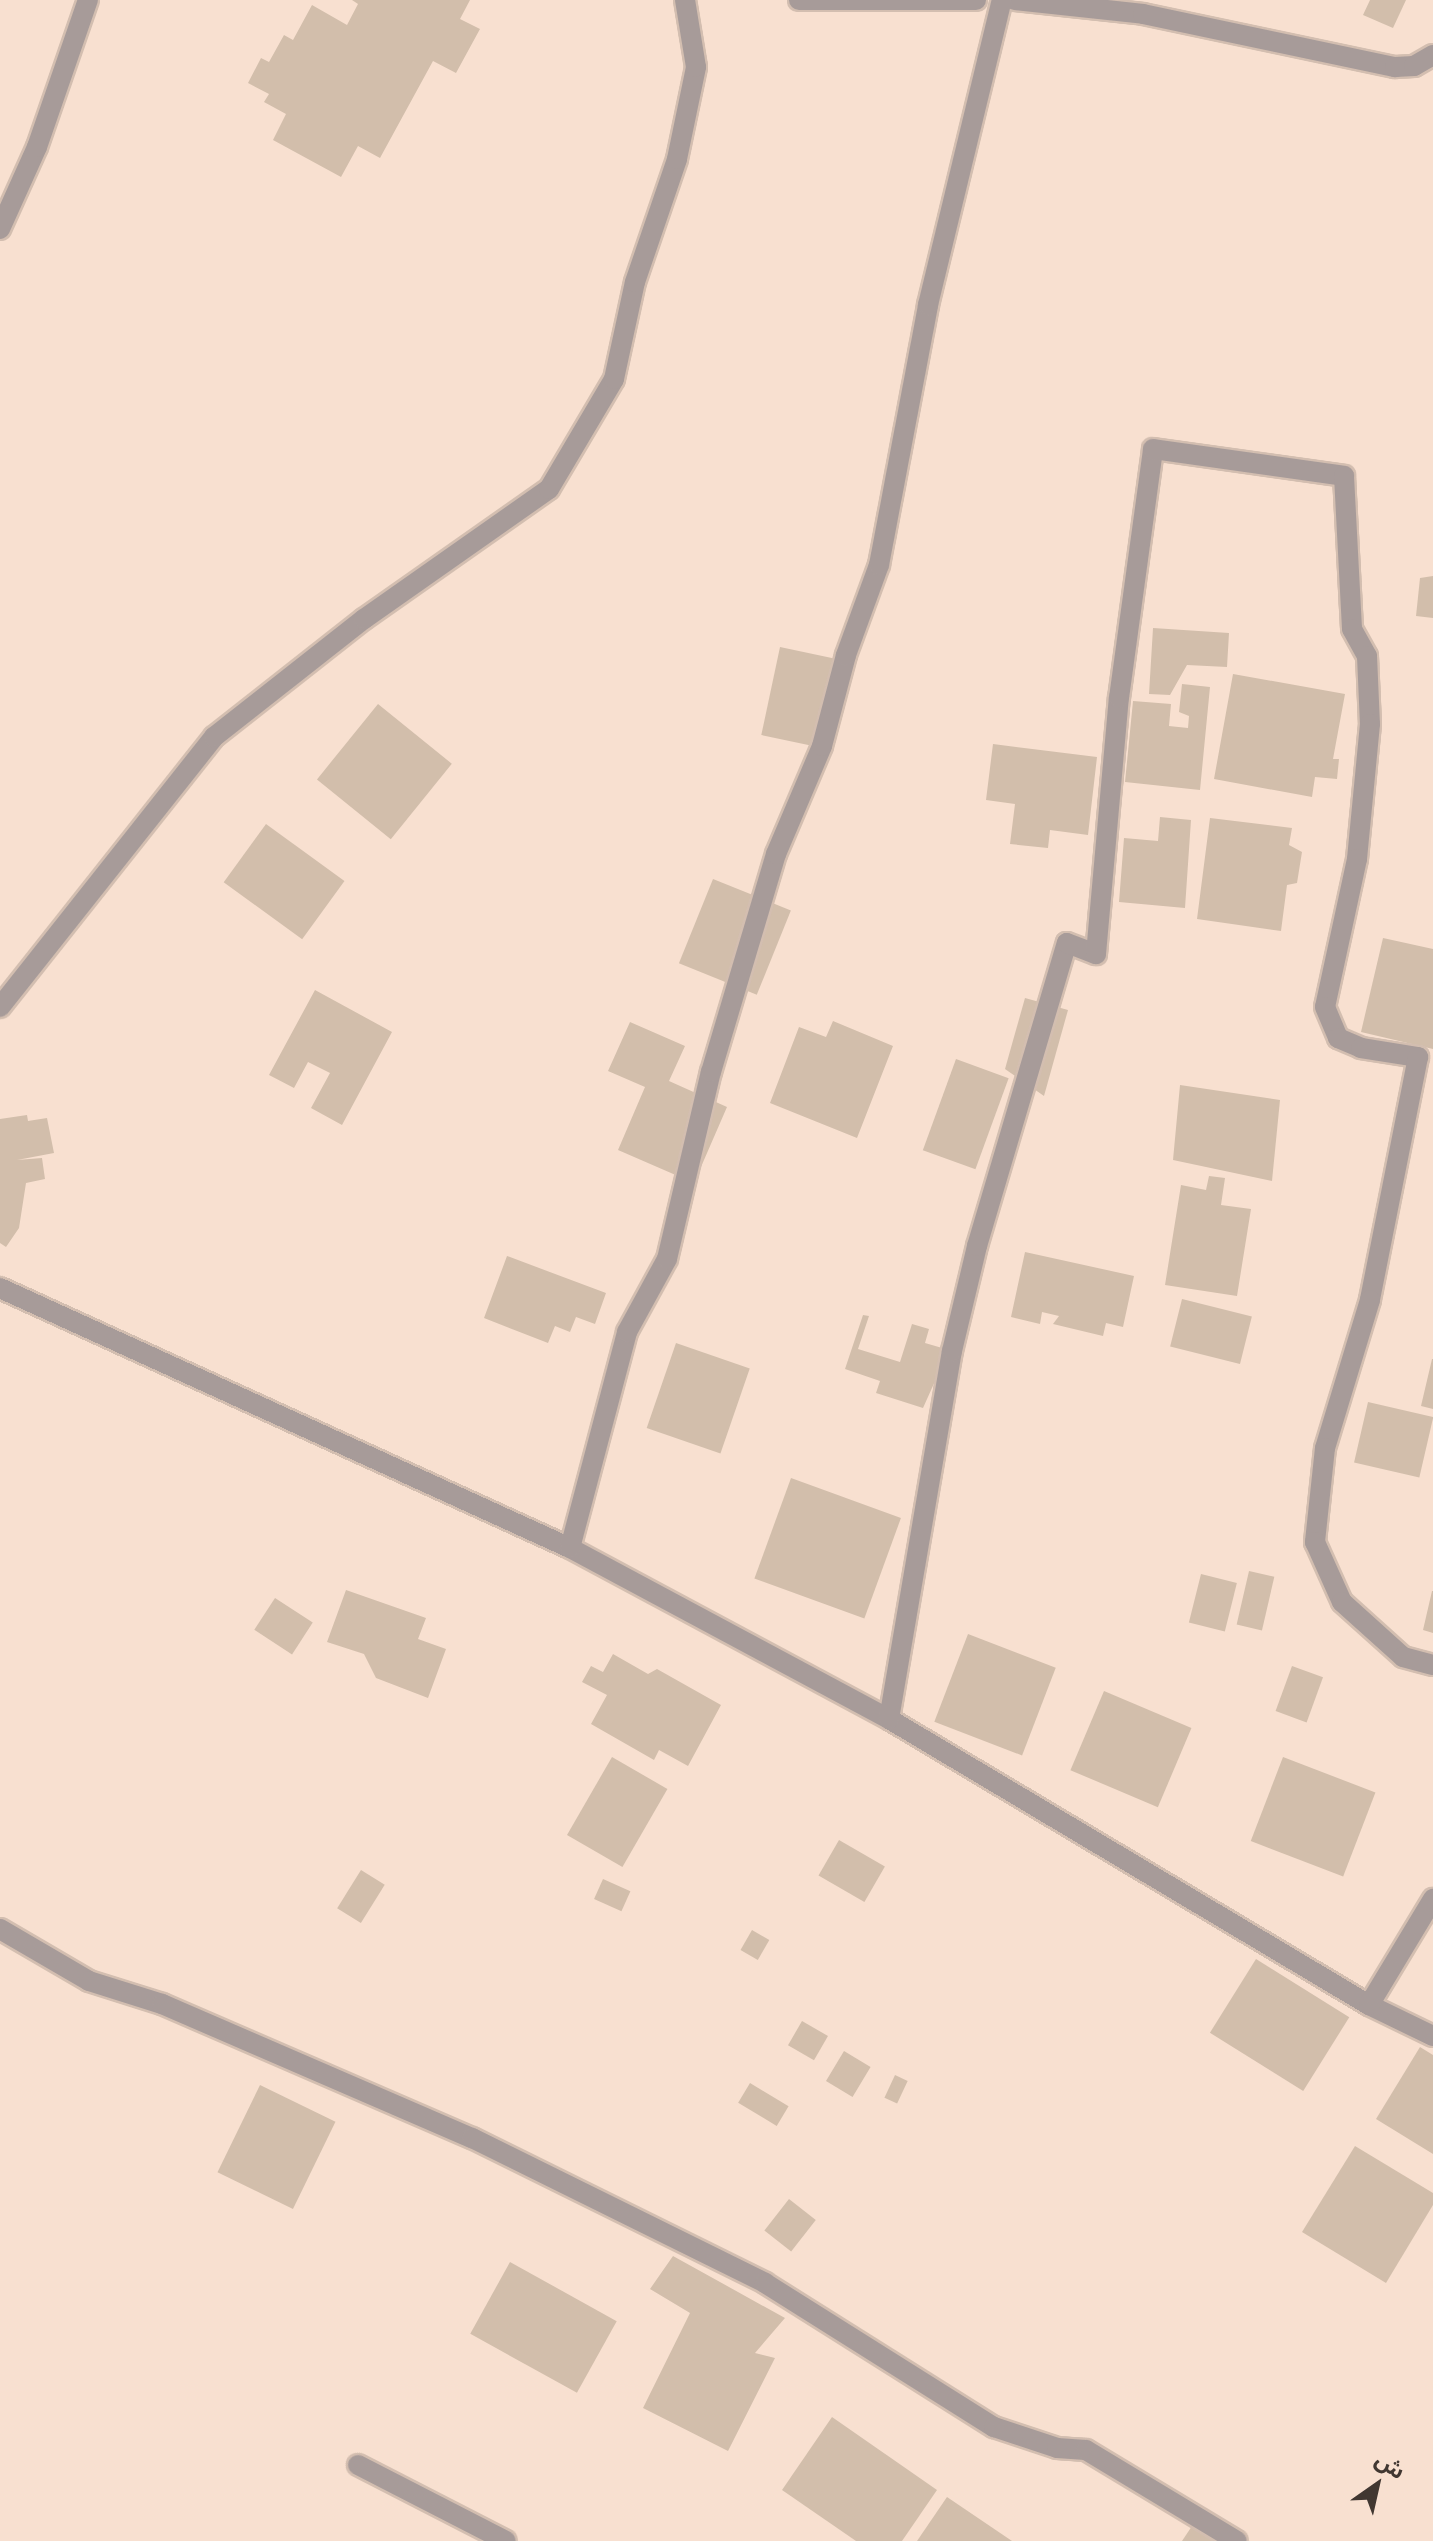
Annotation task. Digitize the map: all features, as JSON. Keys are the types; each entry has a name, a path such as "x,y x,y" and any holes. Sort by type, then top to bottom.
{"street":[{"path":"0,229 37,147 88,0"},
{"path":"0,1007 214,737 364,619 549,489 614,379 635,282 677,159 696,67 685,0"},
{"path":"799,0 976,0"},
{"path":"570,1548 627,1332 667,1259 711,1072 776,854 822,746 840,677 879,565 928,305 1002,0"},
{"path":"1015,0 1143,14 1395,67 1414,66 1433,55"},
{"path":"889,1719 952,1351 981,1232 1067,943 1096,954 1119,698 1153,449 1344,476 1352,629 1367,656 1370,724 1357,859 1325,1007 1338,1038 1361,1048 1426,1058 1370,1300 1325,1448 1315,1542 1342,1602 1403,1657 1433,1665"},
{"path":"0,1288 570,1548 889,1719 1369,2005 1433,2036"},
{"path":"1369,2005 1433,1899"},
{"path":"0,1929 89,1981 293,2058 486,2145 765,2283 994,2427 1057,2448 1086,2450 1237,2541"},
{"path":"358,2465 506,2541"}],"building":[{"path":"352,0 470,0 460,19 480,29 456,73 433,61 380,158 358,146 341,177 273,140 286,114 264,102 269,94 248,83 261,58 269,62 284,35 293,40 312,5 347,25 358,4"},
{"path":"1370,0 1406,0 1393,28 1363,15"},
{"path":"1433,576 1433,618 1416,616 1420,578"},
{"path":"1153,628 1229,633 1227,667 1187,665 1170,695 1149,694"},
{"path":"780,647 838,659 819,747 761,735"},
{"path":"1233,674 1345,694 1333,759 1339,759 1337,779 1315,777 1312,797 1214,779"},
{"path":"1182,684 1210,687 1200,790 1125,782 1133,701 1171,704 1169,726 1188,728 1189,716 1179,712"},
{"path":"378,704 452,764 391,839 317,779"},
{"path":"993,744 1097,757 1088,835 1050,830 1048,848 1010,844 1015,804 986,800"},
{"path":"1160,817 1191,820 1185,908 1119,902 1124,838 1158,841"},
{"path":"1210,818 1292,828 1289,845 1302,852 1297,883 1287,885 1281,931 1197,919"},
{"path":"266,824 344,881 302,939 224,882"},
{"path":"713,879 791,910 757,995 679,963"},
{"path":"1383,938 1433,949 1433,1049 1361,1032"},
{"path":"315,990 392,1032 342,1125 311,1108 330,1073 308,1062 294,1088 269,1075"},
{"path":"1025,998 1068,1010 1044,1096 1005,1069"},
{"path":"833,1021 893,1046 857,1138 770,1103 799,1027 826,1037"},
{"path":"630,1022 685,1046 669,1081 727,1107 694,1183 618,1150 645,1087 608,1071"},
{"path":"956,1059 1009,1078 975,1169 923,1150"},
{"path":"1180,1085 1280,1100 1272,1181 1173,1160"},
{"path":"27,1115 28,1121 47,1118 54,1153 17,1160 42,1158 45,1179 26,1183 19,1228 6,1247 0,1243 0,1119"},
{"path":"1209,1176 1225,1178 1221,1205 1251,1209 1237,1296 1165,1285 1181,1185 1206,1190"},
{"path":"1025,1252 1134,1276 1123,1327 1106,1323 1103,1336 1053,1324 1059,1316 1042,1312 1040,1324 1011,1317"},
{"path":"507,1256 606,1293 595,1324 576,1317 570,1332 555,1326 548,1343 484,1318"},
{"path":"1182,1299 1252,1316 1240,1364 1170,1347"},
{"path":"863,1315 869,1316 858,1349 900,1362 912,1324 929,1329 925,1343 949,1350 923,1408 876,1393 880,1381 845,1369"},
{"path":"676,1343 750,1368 720,1453 647,1428"},
{"path":"1433,1359 1433,1409 1421,1406"},
{"path":"1368,1402 1433,1417 1419,1477 1354,1462"},
{"path":"791,1478 901,1518 864,1619 754,1579"},
{"path":"1249,1571 1274,1577 1262,1630 1237,1625"},
{"path":"1201,1574 1237,1583 1225,1631 1189,1623"},
{"path":"346,1590 426,1618 418,1639 446,1649 428,1698 376,1678 364,1654 327,1642"},
{"path":"1433,1591 1433,1633 1423,1630"},
{"path":"275,1598 313,1623 292,1654 254,1630"},
{"path":"968,1634 1056,1668 1022,1755 934,1722"},
{"path":"613,1654 648,1674 657,1669 721,1705 688,1766 659,1750 654,1760 591,1724 607,1695 582,1682 591,1666 603,1672"},
{"path":"1292,1666 1323,1677 1307,1722 1276,1711"},
{"path":"1104,1691 1191,1728 1158,1807 1070,1770"},
{"path":"612,1757 667,1789 622,1867 567,1835"},
{"path":"1283,1757 1375,1792 1343,1877 1251,1841"},
{"path":"839,1840 885,1866 864,1902 818,1876"},
{"path":"361,1870 385,1885 361,1923 337,1908"},
{"path":"603,1879 630,1891 621,1911 594,1899"},
{"path":"752,1930 769,1940 758,1960 740,1950"},
{"path":"1256,1959 1349,2017 1303,2091 1210,2033"},
{"path":"802,2021 828,2036 814,2060 788,2045"},
{"path":"1420,2047 1433,2055 1433,2154 1376,2119"},
{"path":"844,2051 871,2067 853,2097 826,2081"},
{"path":"895,2075 908,2081 897,2104 884,2098"},
{"path":"750,2083 789,2106 777,2126 738,2103"},
{"path":"260,2085 335,2122 293,2209 217,2172"},
{"path":"1355,2146 1433,2193 1433,2205 1386,2283 1302,2232"},
{"path":"789,2199 816,2220 791,2251 764,2231"},
{"path":"673,2256 785,2318 755,2353 775,2358 728,2451 643,2408 690,2313 650,2289"},
{"path":"510,2262 617,2321 577,2393 470,2334"},
{"path":"832,2417 937,2490 902,2541 856,2541 782,2490"},
{"path":"947,2497 1012,2541 917,2541"},
{"path":"1194,2523 1222,2541 1182,2541"}]}
